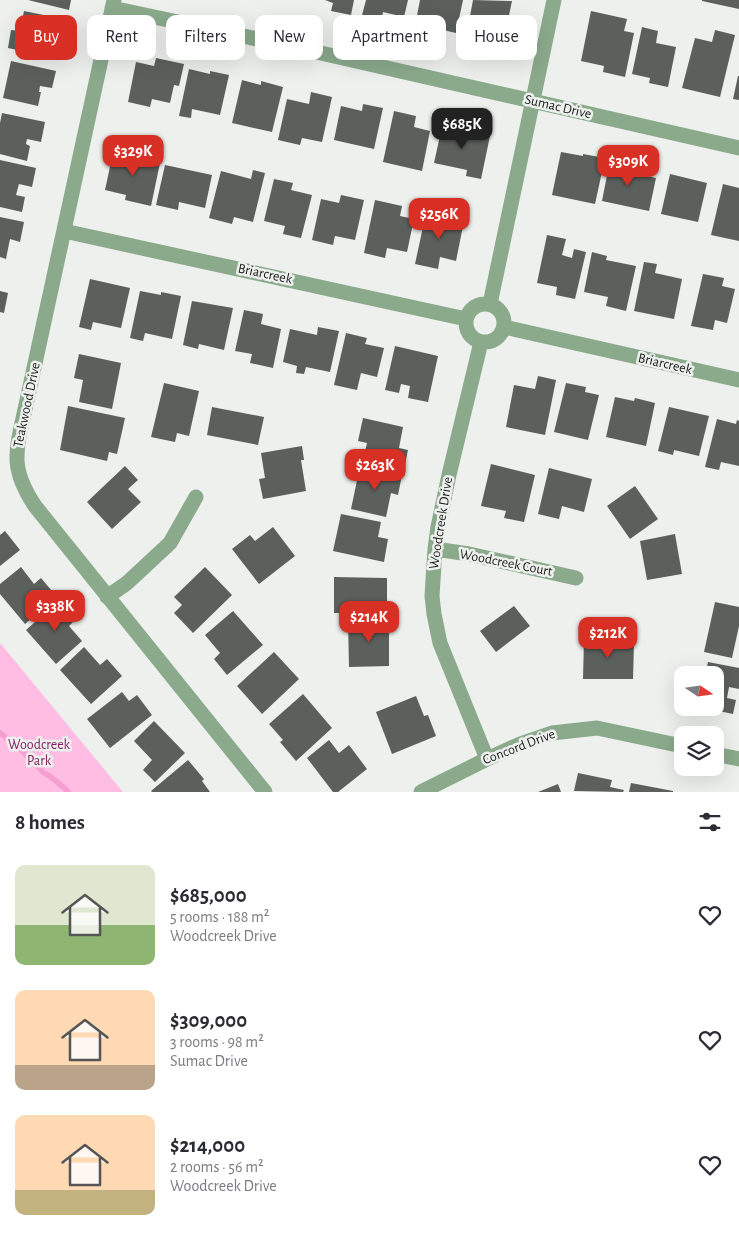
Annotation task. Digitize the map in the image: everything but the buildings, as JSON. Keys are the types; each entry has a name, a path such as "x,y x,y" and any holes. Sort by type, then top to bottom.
{"street":[{"path":"490,304 554,0"},
{"name":"Sumac Drive","path":"113,4 532,102 739,148"},
{"name":"Teakwood Drive","path":"113,4 17,447 16,462 25,490 35,506 107,598 265,792"},
{"name":"Briarcreek","path":"64,231 466,319"},
{"path":"490,304 502,313 504,327 500,335 494,340 481,342 473,338 468,332 466,319 470,311 476,306 490,304"},
{"name":"Briarcreek","path":"504,327 739,380"},
{"name":"Woodcreek Drive","path":"481,342 449,476 435,549 432,596 440,643 487,758"},
{"path":"107,598 127,583 170,543 196,497"},
{"name":"Woodcreek Court","path":"435,549 469,554 576,578"},
{"name":"Concord Drive","path":"421,792 487,758 552,733 597,728 674,744"},
{"path":"724,756 739,759"}],"green space":[{"name":"Woodcreek Park","path":"0,643 123,792 0,792"}],"waterway":[{"path":"0,733 68,792"}]}
